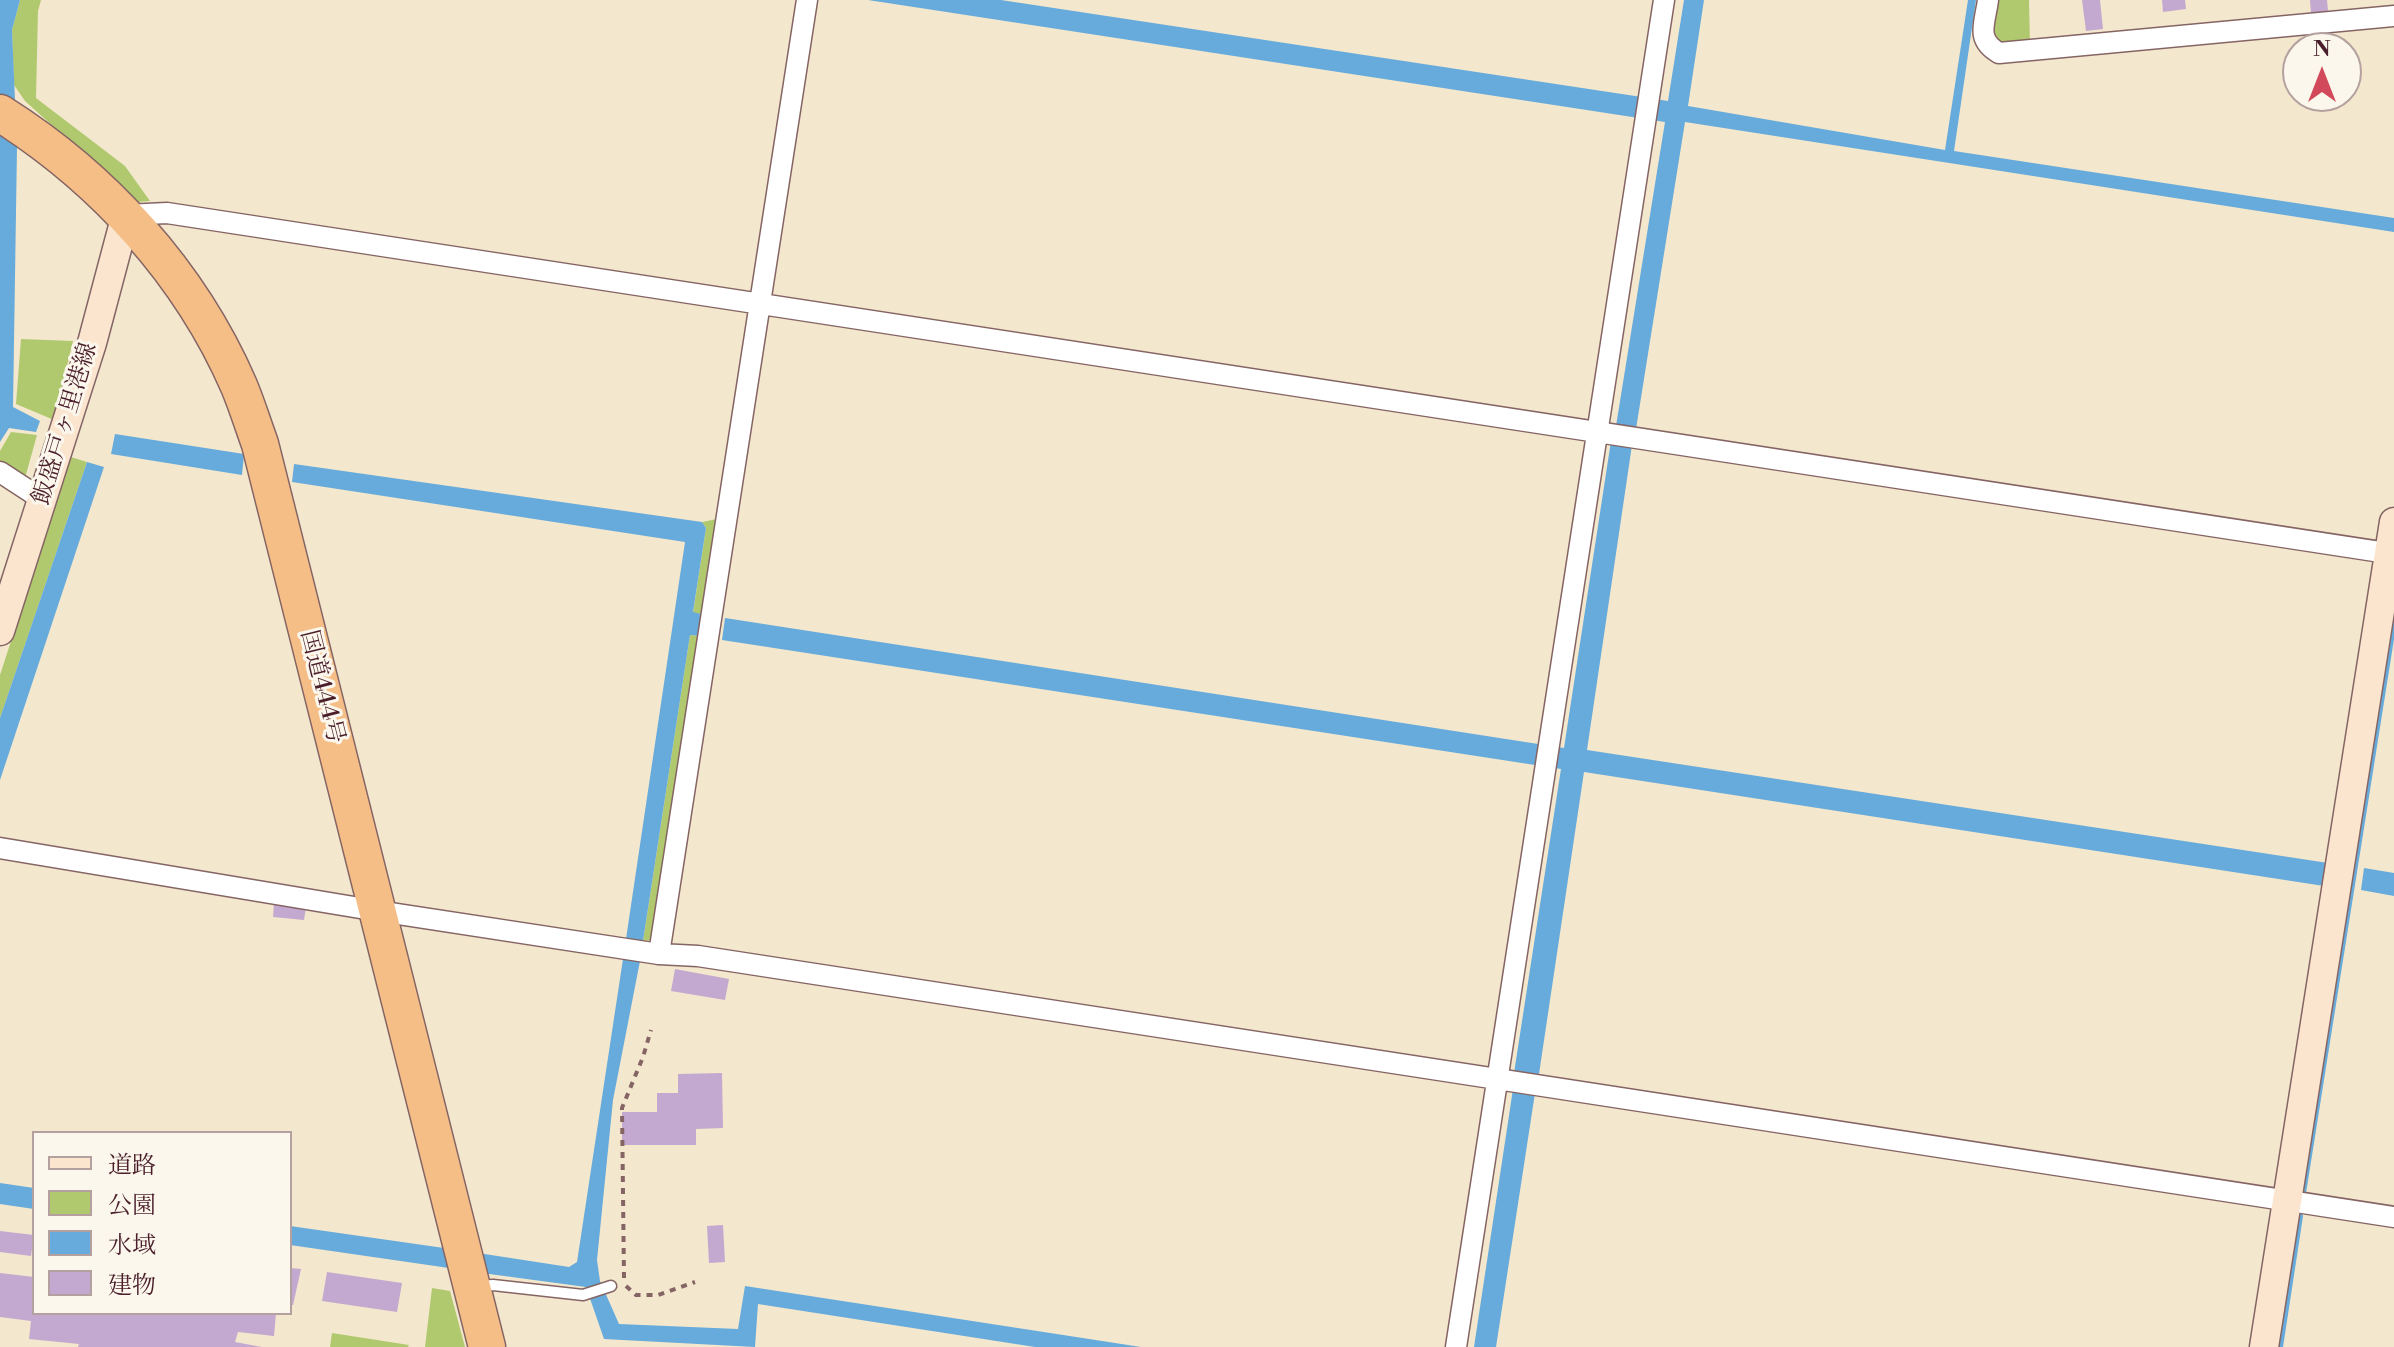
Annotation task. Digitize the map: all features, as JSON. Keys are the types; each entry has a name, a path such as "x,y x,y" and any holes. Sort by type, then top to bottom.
{"highway":[{"name":"国道444号","path":"0,113 42,139 81,171 126,215 170,267 208,326 239,385 260,444 487,1347"}],"street":[{"path":"659,954 807,0"},
{"path":"1456,1347 1664,0"},
{"path":"1988,0 1983,37 1988,46 1999,53 2394,16"},
{"path":"126,215 167,213 2392,554"},
{"name":"飯盛戸ヶ里港線","path":"0,631 92,343 126,215"},
{"path":"0,472 43,500"},
{"path":"2264,1347 2392,554 2394,522"},
{"path":"0,848 378,911 659,954 698,956 2394,1217"}],"lane":[{"path":"472,1287 493,1285 583,1295 611,1286"}],"path":[{"path":"651,1030 622,1108 624,1284 636,1295 658,1295 695,1282"}],"green space":[{"path":"20,0 41,0 38,11 36,98 125,166 150,201 137,202 25,101 14,85 12,30"},
{"path":"1994,0 2029,0 2030,45 2003,49 1989,38"},
{"path":"21,339 73,341 54,420 16,404"},
{"path":"11,432 37,435 25,478 0,462 0,451"},
{"path":"71,457 87,462 0,718 0,675"},
{"path":"717,519 705,615 693,613 706,528 702,522"},
{"path":"690,635 701,636 652,940 643,941"},
{"path":"432,1288 450,1291 465,1347 425,1347"},
{"path":"332,1333 409,1345 330,1347"}],"water":[{"path":"0,0 20,0 12,30 17,147 13,407 40,421 36,432 9,428 0,442"},
{"path":"868,0 1001,0 1668,101 1684,0 1704,0 1688,106 1945,150 1968,0 1976,0 1954,151 2394,218 2394,232 1685,122 1636,429 1616,426 1665,122"},
{"path":"115,434 244,454 242,475 111,454"},
{"path":"1611,441 1632,445 1587,750 2328,863 2324,886 1584,772 1539,1074 1514,1073 1561,769 722,640 725,618 1564,748"},
{"path":"87,462 104,467 0,780 0,718"},
{"path":"294,464 702,522 706,528 693,612 705,615 701,636 690,635 643,941 626,939 685,542 292,482"},
{"path":"2364,868 2394,873 2394,896 2361,890"},
{"path":"623,959 640,961 613,1100 597,1260 600,1281 619,1324 738,1329 745,1286 1141,1347 1035,1347 758,1304 755,1347 604,1339 586,1287 482,1273 478,1253 569,1267 577,1262"},
{"path":"1513,1089 1535,1093 1496,1347 1474,1347"},
{"path":"0,1183 32,1188 32,1209 0,1204"},
{"path":"292,1226 444,1248 449,1268 292,1245"}],"building":[{"path":"2082,0 2100,0 2103,29 2086,31"},
{"path":"2162,0 2185,0 2186,9 2163,12"},
{"path":"2310,0 2327,0 2328,11 2311,13"},
{"path":"274,903 306,907 304,920 273,917"},
{"path":"675,969 729,979 725,1000 671,991"},
{"path":"722,1073 723,1128 696,1129 696,1145 622,1145 622,1112 657,1112 657,1093 678,1093 678,1074"},
{"path":"723,1225 725,1262 709,1263 707,1226"},
{"path":"0,1231 32,1235 31,1256 0,1252"},
{"path":"292,1268 301,1269 293,1305"},
{"path":"327,1272 402,1283 397,1312 322,1301"},
{"path":"0,1273 32,1277 32,1315 276,1315 274,1336 238,1332 235,1342 262,1347 78,1347 79,1344 29,1339 31,1321 0,1317"}],"waterway":[{"path":"2303,1193 2394,620"},
{"path":"2280,1347 2300,1216"}]}
